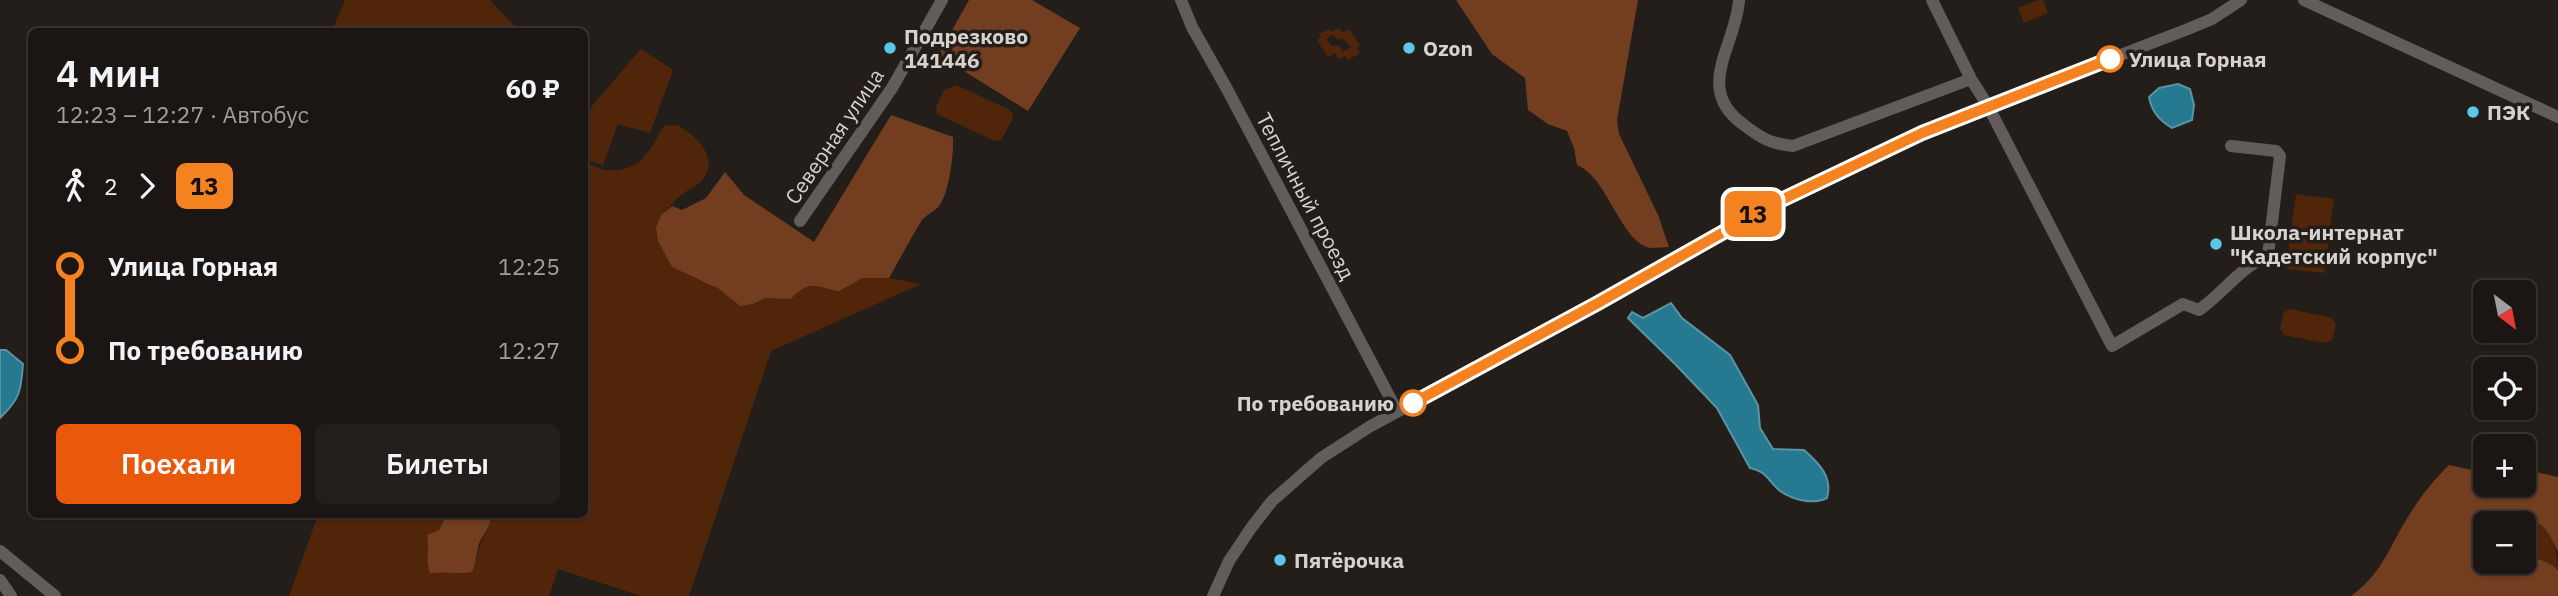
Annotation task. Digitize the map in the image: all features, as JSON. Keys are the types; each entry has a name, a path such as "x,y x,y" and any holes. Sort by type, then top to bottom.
{"street":[{"name":"Северная улица","path":"800,222 892,88 942,0"},
{"name":"Тепличный проезд","path":"1181,0 1192,27 1397,411"},
{"path":"1739,0 1737,24 1718,75 1719,90 1733,117 1773,144 1793,146 1971,79"},
{"path":"1932,0 2112,346 2183,304 2199,310 2216,298 2221,288 2268,256 2280,156 2276,151 2231,146"},
{"path":"1213,596 1229,561 1272,501 1321,458 1397,411 1598,303 1773,204 1911,138 2212,19 2241,0"},
{"path":"2304,0 2558,117"},
{"path":"0,551 55,596"},
{"path":"0,580 10,596"}],"shaded area":[{"path":"345,0 490,0 516,28 333,28"},
{"path":"969,0 1032,0 1080,28 1028,111 938,55"},
{"path":"1456,0 1638,0 1617,120 1619,134 1658,215 1669,247 1652,248 1641,244 1632,236 1598,183 1577,165 1567,131 1548,124 1528,110 1525,78 1492,54"},
{"path":"2043,0 2048,13 2024,23 2018,8"},
{"path":"1339,28 1342,32 1349,29 1360,46 1357,48 1360,53 1348,60 1345,56 1339,59 1335,53 1328,57 1317,40 1321,37 1319,34 1329,29 1331,32","holes":["1332,35 1338,40 1342,38 1351,47 1343,52 1339,46 1331,46 1326,39"]},
{"path":"641,49 673,70 650,133 618,124 603,165 588,160 588,115 592,106"},
{"path":"956,85 1012,113 1013,119 1001,140 995,141 937,114 936,107 944,90"},
{"path":"891,115 953,137 953,144 950,173 943,200 922,220 889,278 863,278 839,291 813,286 803,289 791,299 765,298 740,306 719,289 672,267 658,241 656,228 661,215 672,206 682,210 706,198 725,172 744,195 814,242"},
{"path":"677,125 691,134 703,147 709,162 702,181 681,195 661,215 672,267 719,289 740,306 765,298 791,299 808,287 839,290 863,278 889,278 921,284 771,351 689,596 641,596 558,569 549,596 289,596 317,518 445,518 439,530 444,571 457,574 477,559 490,518 588,518 588,164 606,170 618,170 636,164 664,126"},
{"path":"2296,194 2334,199 2324,273 2286,269"},
{"path":"2290,309 2332,318 2336,324 2332,340 2326,343 2284,335 2280,328 2284,312"},
{"path":"2449,465 2473,470 2473,497 2536,497 2536,472 2558,477 2558,551 2549,534 2536,522 2536,511 2473,511 2473,574 2536,574 2536,558 2558,570 2558,596 2351,596 2362,588 2378,569 2401,528 2432,483"},
{"path":"445,518 490,518 479,544 472,572 430,573 427,535 439,530"},
{"path":"2536,522 2546,530 2554,544 2558,570 2536,558"}],"water":[{"path":"2178,84 2190,89 2194,105 2192,120 2172,128 2157,115 2149,97 2159,88"},
{"path":"1671,303 1682,318 1730,355 1758,405 1760,428 1773,449 1804,450 1819,465 1828,483 1827,498 1809,501 1791,497 1780,491 1764,474 1750,468 1717,408 1628,318 1632,312 1643,318"},
{"path":"0,350 6,350 23,364 18,394 0,418"}],"bus line":[{"name":"13","path":"1413,403 1598,303 1671,259 1857,162 1988,106 2110,59"}],"place":[{"name":"Подрезково 141446","path":"890,48"},
{"name":"Ozon","path":"1409,48"},
{"name":"Улица Горная","path":"2110,59"},
{"name":"ПЭК","path":"2473,112"},
{"name":"Школа-интернат \"Кадетский корпус\"","path":"2216,244"},
{"name":"По требованию","path":"1413,403"},
{"name":"Пятёрочка","path":"1280,560"}]}
